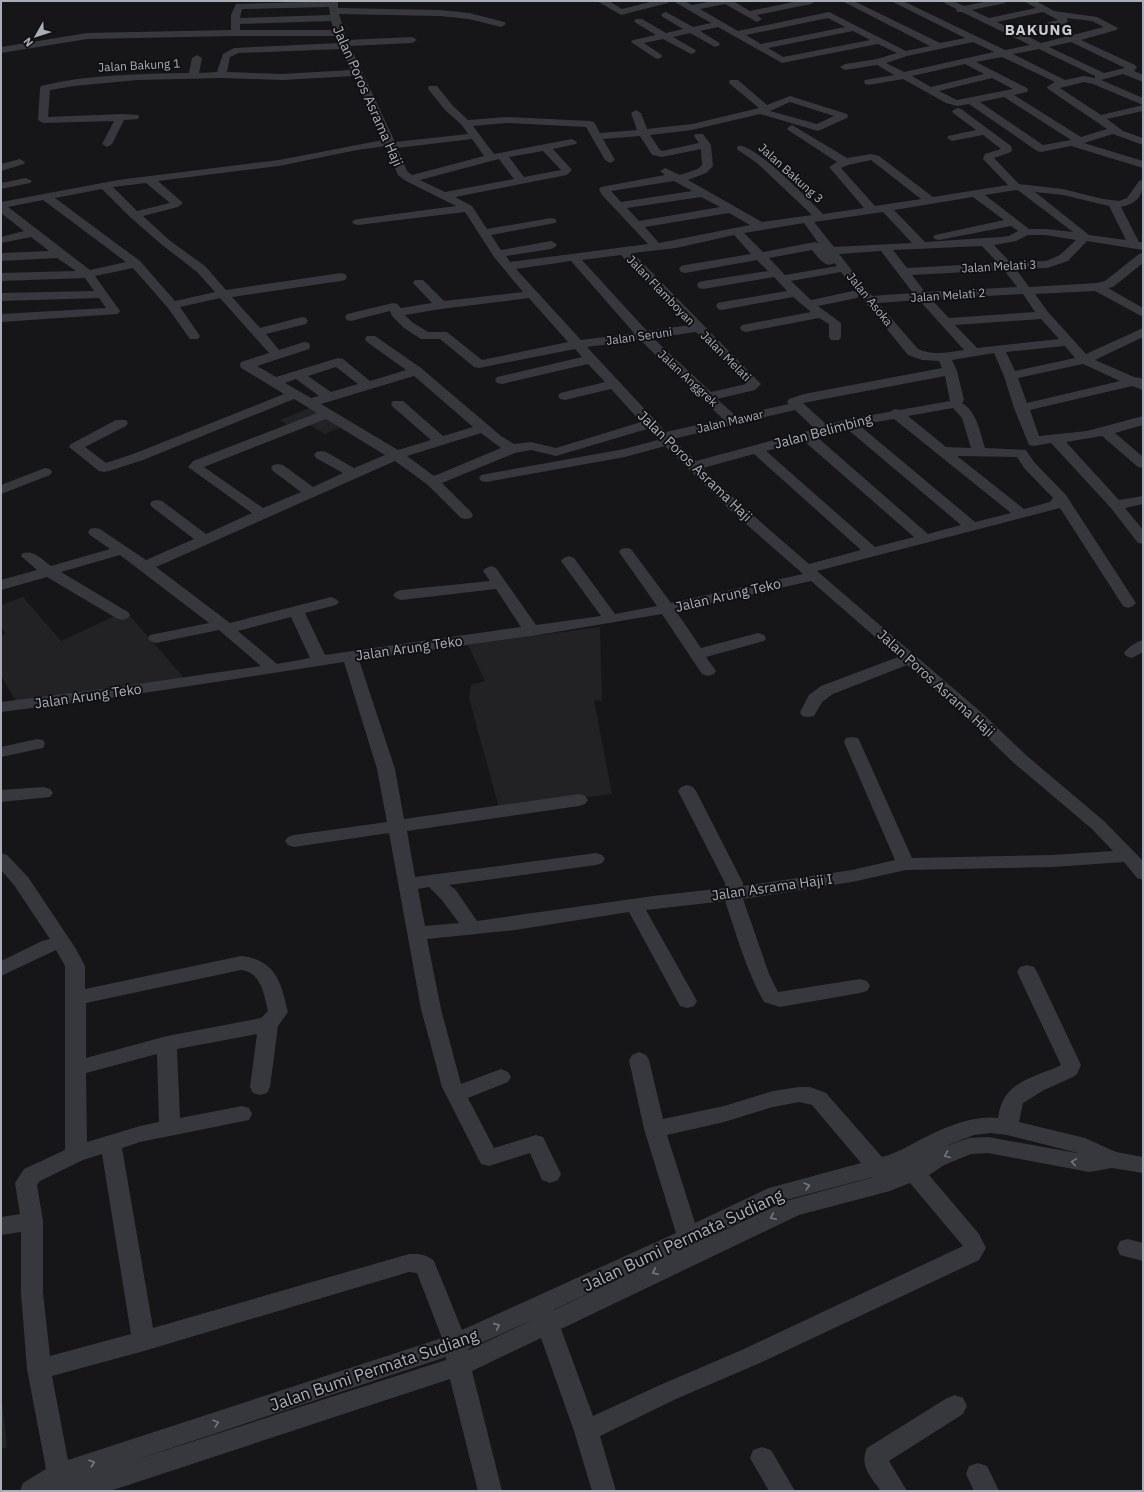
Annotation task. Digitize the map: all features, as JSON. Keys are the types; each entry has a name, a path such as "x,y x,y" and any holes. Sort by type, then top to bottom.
{"street":[{"path":"602,1 621,12 665,1"},
{"path":"678,1 782,60 878,41"},
{"path":"691,8 726,1 771,27"},
{"path":"748,14 811,1"},
{"path":"846,1 854,12 940,47"},
{"path":"946,1 1039,46 1143,102"},
{"path":"929,16 1002,1"},
{"path":"1013,34 1063,22 1063,20 1029,1"},
{"path":"737,34 890,5 929,16 1064,83"},
{"path":"236,33 235,21 239,6 445,13 468,16 501,24"},
{"path":"235,21 333,8"},
{"name":"Jalan Poros Asrama Haji","path":"333,8 343,41 391,144 402,173 410,179 468,208 498,254 508,266 665,439 750,520 969,711 1021,760 1098,825 1129,856 1143,874"},
{"path":"869,82 905,76 910,73 1072,39 1112,28 1094,19 1048,11 989,21"},
{"path":"666,15 715,44"},
{"path":"832,17 905,54"},
{"path":"638,21 691,51"},
{"path":"658,56 636,42 720,24"},
{"path":"759,46 853,28"},
{"path":"1,50 87,36 236,33 343,41"},
{"path":"845,67 878,62 905,54 974,39"},
{"path":"878,62 953,102 971,101 1023,90 1052,88 1055,85 1064,83 1100,78 1132,67 1072,39"},
{"path":"221,75 226,56 237,50 343,41 412,40"},
{"path":"193,76 197,58"},
{"path":"968,62 1023,90"},
{"path":"1125,70 1143,79"},
{"name":"Jalan Bakung 1","path":"134,117 41,123 45,88 138,77 221,75 258,80 357,73"},
{"path":"929,90 994,75"},
{"path":"734,82 763,110 818,128 843,116 790,99"},
{"path":"433,88 449,108 466,123 491,158"},
{"path":"1052,88 1124,136 1143,142"},
{"path":"597,136 643,133 692,127 763,110 807,92"},
{"path":"1004,93 1076,142 1143,165"},
{"path":"971,101 1041,149 1076,142 1115,130"},
{"path":"1099,118 1140,111"},
{"path":"957,112 1006,148 1007,150 989,156 988,159 1019,187 1070,224 1085,238"},
{"path":"636,113 643,133 656,153 660,154 706,145"},
{"path":"107,144 121,117"},
{"path":"466,123 507,120 592,125 610,160"},
{"path":"657,247 605,191 607,188 677,178 702,171 708,166 706,145 692,127"},
{"path":"792,128 845,162"},
{"path":"952,138 985,132"},
{"path":"1,206 148,179 279,163 357,146 475,136"},
{"path":"410,179 502,155 572,142"},
{"path":"444,196 567,171 545,147"},
{"name":"Jalan Bakung 3","path":"742,148 761,160 821,218"},
{"path":"502,155 521,181"},
{"path":"872,210 834,167 845,162 871,157 875,158 930,200"},
{"path":"1,168 20,162"},
{"path":"660,168 760,226"},
{"path":"134,215 177,203 148,179"},
{"path":"1,186 26,181"},
{"path":"508,266 657,247 738,232 760,226 1019,187 1076,194 1101,202 1114,204 1124,203 1131,200 1143,183"},
{"path":"105,186 134,215 165,242 201,269 276,354"},
{"path":"618,206 704,193"},
{"path":"975,193 1026,232"},
{"path":"46,197 136,264 172,305 194,336"},
{"path":"1114,204 1138,245"},
{"path":"1,206 33,233 88,274 114,311 1,318"},
{"path":"358,222 468,208"},
{"path":"886,208 920,244"},
{"path":"637,225 731,209"},
{"name":"Jalan Asoka","path":"807,220 869,300 913,352 922,356 944,357 973,352 1068,342"},
{"path":"484,233 551,221"},
{"path":"920,244 1013,222"},
{"path":"738,232 796,293 835,324 835,337"},
{"path":"832,251 920,244 986,243 1012,239 1026,232 1046,232 1138,245"},
{"path":"1,240 33,233"},
{"name":"Jalan Melati 3","path":"904,272 1047,264 1064,258 1085,238"},
{"path":"986,243 1044,315 1084,360 1140,382"},
{"path":"498,254 550,245"},
{"path":"685,269 815,246 837,270 703,286"},
{"path":"884,247 922,296 973,352"},
{"name":"Jalan Flamboyan","path":"624,251 698,328"},
{"path":"1,257 60,254"},
{"path":"1098,287 1109,284 1143,257"},
{"name":"Jalan Anggrek","path":"574,258 608,294 644,336 732,420"},
{"path":"1,277 88,274 136,264"},
{"path":"172,305 224,294 341,277"},
{"path":"419,283 440,305"},
{"path":"1098,287 1142,311"},
{"name":"Jalan Melati 2","path":"869,300 1098,287"},
{"path":"722,306 796,293"},
{"path":"1,297 102,294"},
{"path":"351,317 393,307 397,312 440,305 532,294"},
{"path":"808,304 853,295"},
{"name":"Jalan Seruni","path":"397,312 408,325 425,336 443,335 479,364 545,349 698,328"},
{"path":"746,328 821,314"},
{"path":"945,322 1044,315"},
{"path":"256,333 302,321"},
{"name":"Jalan Melati","path":"698,328 754,384 750,387 708,397"},
{"path":"1011,376 1084,360 1143,332"},
{"path":"371,339 416,371 496,439 512,449"},
{"path":"304,346 246,365 274,382 291,396 310,403 396,455 433,482 466,515"},
{"path":"998,349 1011,376 1034,442 1044,438 1056,440 1105,431 1143,420"},
{"path":"944,357 950,371 957,400 955,404 961,407 966,413 979,451"},
{"path":"502,380 592,359"},
{"path":"274,382 338,362 368,386"},
{"path":"310,403 416,371"},
{"path":"824,430 794,402 804,398 950,371"},
{"path":"297,374 329,397"},
{"path":"1021,408 1140,382"},
{"path":"566,396 614,384"},
{"path":"121,423 76,447 104,468 138,457 291,396"},
{"path":"398,404 441,441"},
{"name":"Jalan Belimbing","path":"693,466 807,436 848,423 955,404"},
{"name":"Jalan Mawar","path":"486,478 624,453 665,439 732,420 797,406"},
{"path":"262,514 198,471 195,467 198,464 326,414"},
{"path":"895,414 1021,514"},
{"path":"848,423 972,527"},
{"path":"433,482 512,449 531,446 556,452 650,424"},
{"path":"145,566 396,455 483,428"},
{"path":"1105,431 1143,464"},
{"path":"807,436 926,539"},
{"path":"1056,440 1116,505 1143,540"},
{"path":"756,449 872,552"},
{"path":"942,451 1021,453 1029,466 1061,498 1128,603"},
{"path":"321,455 354,474"},
{"path":"278,468 312,493"},
{"path":"1,490 45,472"},
{"name":"Jalan Arung Teko","path":"1,707 532,631 666,609 810,572 872,552 893,550 926,539 1055,505 1061,498"},
{"path":"1116,505 1143,500"},
{"path":"157,504 205,540"},
{"path":"95,532 145,566 224,627 274,669"},
{"path":"1,585 122,550"},
{"path":"626,552 698,654 708,671"},
{"path":"28,556 48,571 122,615"},
{"path":"569,562 611,619"},
{"path":"401,595 496,578 532,631"},
{"path":"156,638 224,627 331,602"},
{"path":"296,611 320,661"},
{"path":"698,654 758,638"},
{"path":"350,656 386,768 431,1009 452,1087 489,1158 536,1143 550,1174"},
{"path":"808,712 812,703 818,696 827,690 909,658"},
{"path":"852,742 906,864"},
{"path":"1,752 37,744"},
{"path":"687,791 732,879 734,887 732,894 759,974 771,996 775,1000 780,1000 860,986"},
{"path":"1,796 44,793"},
{"path":"294,841 579,800"},
{"name":"Jalan Asrama Haji I","path":"416,934 515,923 634,904 732,894 852,876 906,864 1053,860 1129,856"},
{"path":"1,859 20,881 69,954 75,966 76,1154"},
{"path":"407,884 596,859"},
{"path":"433,881 448,894 472,927"},
{"path":"634,904 687,1001"},
{"path":"4,962 49,946"},
{"path":"76,998 183,974 241,963 251,964 261,969 274,993 278,1012 268,1023 254,1027 167,1044 76,1068"},
{"path":"1007,1127 1012,1102 1017,1096 1036,1085 1066,1072 1070,1069 1071,1065 1028,972"},
{"path":"260,1086 268,1023"},
{"path":"167,1044 170,1128"},
{"path":"638,1060 655,1128 688,1237"},
{"path":"456,1094 501,1077"},
{"path":"655,1128 724,1114 753,1104 791,1096 813,1095 819,1099 884,1174"},
{"path":"65,1485 39,1369 32,1293 32,1221 26,1183 28,1178 76,1154 111,1143 170,1128 242,1114"},
{"name":"Jalan Bumi Permata Sudiang","path":"909,1166 938,1140 973,1128 991,1125 1007,1127 1085,1146 1112,1160"},
{"path":"111,1143 144,1341"},
{"name":"Jalan Bumi Permata Sudiang","path":"544,1314 688,1237 777,1194 850,1183 936,1159 970,1146 988,1145 1089,1164 1112,1160"},
{"path":"1112,1160 1143,1165"},
{"path":"586,1431 675,1389 752,1356 971,1252 975,1248 971,1240 909,1166"},
{"name":"Jalan Bumi Permata Sudiang","path":"32,1491 65,1485 457,1355 544,1314 850,1183"},
{"path":"1,1226 32,1221"},
{"path":"39,1369 144,1341 416,1262 422,1264 426,1268 457,1355 487,1490"},
{"path":"544,1314 586,1431 604,1491"},
{"path":"896,1491 877,1465 876,1456 955,1406"},
{"path":"762,1458 783,1491"}],"shaded area":[{"path":"310,408 342,427 325,434 301,420 288,425 280,420"},
{"path":"23,597 61,641 117,615 131,617 184,678 16,701 1,676 1,636 6,634 1,627 1,605"},
{"path":"600,627 602,701 594,700 612,794 499,808 469,698 471,685 485,681 468,645"},
{"path":"1,1392 7,1447 1,1449"}],"district":[{"name":"BAKUNG","path":"1039,29"}]}
